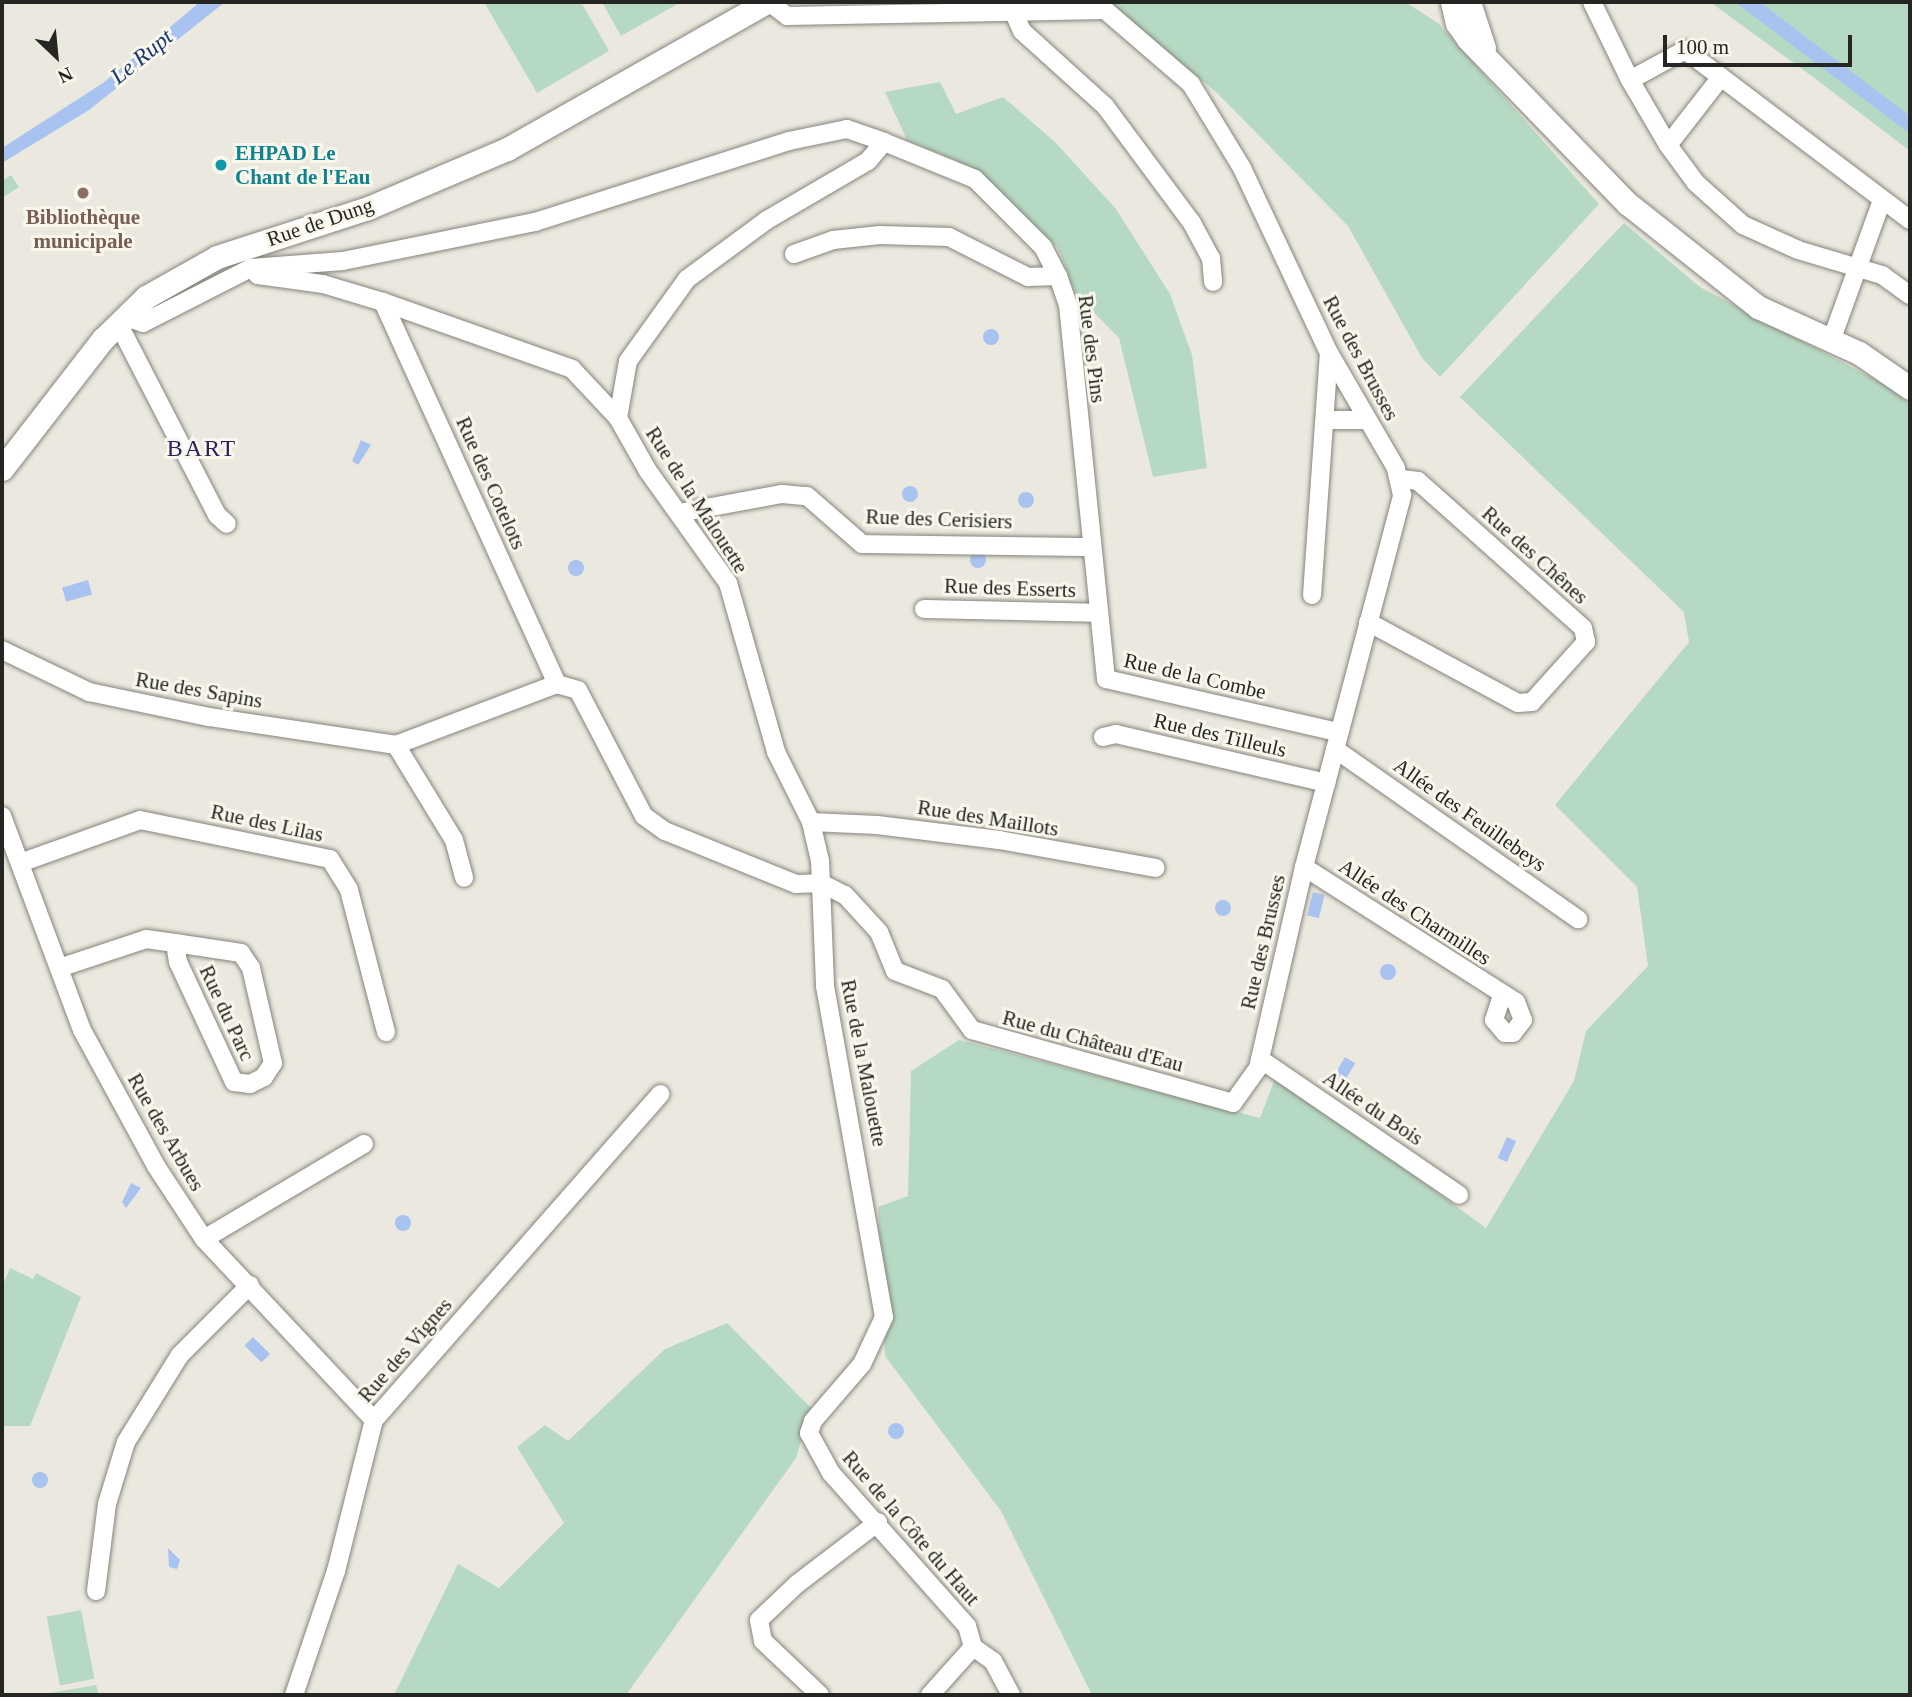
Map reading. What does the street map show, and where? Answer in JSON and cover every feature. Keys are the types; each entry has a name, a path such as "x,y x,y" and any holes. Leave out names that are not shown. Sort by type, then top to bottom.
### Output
{"main road":[{"name":"Rue de Dung","path":"2,469 53,400 146,297 217,257 368,208 507,149 768,2"},
{"path":"1452,2 1457,23 1628,204 1758,307 1859,353 1910,388"},
{"path":"1469,2 1478,36 1492,59"}],"street":[{"name":"Rue des Brusses","path":"768,2 787,16 1105,10 1191,83 1242,168 1329,353 1401,480 1402,495 1304,867 1261,1059 1233,1103"},
{"path":"1592,2 1630,80 1668,145 1696,183 1744,225 1798,250 1882,275 1910,295"},
{"path":"1014,13 1022,31 1105,106 1192,223 1211,258 1213,282"},
{"path":"1630,80 1685,50 1910,220"},
{"path":"1668,145 1721,77"},
{"path":"227,524 217,515 123,322 143,323 251,268 343,261 535,222 789,141 836,131 847,129 884,142"},
{"name":"Rue des Pins","path":"884,142 975,179 1043,247 1058,275 1068,305 1096,613"},
{"name":"Rue de la Malouette","path":"813,1421 862,1364 884,1317 825,986 821,883 811,822 776,752 728,583 618,418 628,360 687,279 768,220 868,161 884,142"},
{"path":"1831,341 1882,200"},
{"path":"794,254 857,237 949,237 1028,277 1058,275"},
{"path":"251,268 258,275 323,284 383,302 572,369 618,418"},
{"name":"Rue des Cotelots","path":"383,302 557,684"},
{"path":"1312,595 1329,353"},
{"path":"1325,420 1367,421"},
{"name":"Rue des Chênes","path":"1368,622 1518,703 1532,702 1586,642 1583,628 1418,481 1401,480"},
{"name":"Rue des Cerisiers","path":"679,513 782,494 807,496 862,544 1090,547"},
{"name":"Rue des Esserts","path":"924,609 1096,613"},
{"name":"Rue de la Combe","path":"1096,613 1106,679 1337,740"},
{"name":"Rue des Sapins","path":"2,650 89,692 209,717 396,745 557,684"},
{"name":"Rue du Château d'Eau","path":"557,684 578,690 644,816 665,831 796,884 821,883 845,895 879,932 895,971 942,989 972,1030 1233,1103"},
{"name":"Rue des Tilleuls","path":"1103,737 1116,734 1326,783"},
{"name":"Allée des Feuillebeys","path":"1337,740 1578,919"},
{"path":"396,745 454,840 464,878"},
{"name":"Rue des Arbues","path":"2,816 82,1030 156,1166 204,1239 250,1284 374,1420"},
{"name":"Rue des Lilas","path":"20,863 141,820 330,859 349,890 386,1032"},
{"name":"Rue des Maillots","path":"811,822 877,825 999,840 1127,866 1156,868"},
{"name":"Allée des Charmilles","path":"1304,867 1502,995"},
{"name":"Rue du Parc","path":"59,968 146,939 174,943 241,953 251,968 272,1063 264,1077 250,1084 234,1082 178,962 174,943"},
{"name":"Allée du Bois","path":"1261,1059 1459,1195"},
{"name":"Rue des Vignes","path":"293,1695 336,1571 374,1420 660,1094"},
{"path":"204,1239 364,1144"},
{"path":"96,1591 107,1504 126,1442 180,1355 250,1284"},
{"name":"Rue de la Côte du Haut","path":"813,1421 810,1433 815,1451 967,1626 973,1647 993,1661 1011,1695"},
{"path":"821,1695 763,1641 759,1620 797,1584 878,1522"},
{"path":"930,1695 973,1647"}],"green space":[{"path":"484,2 581,2 609,51 537,93"},
{"path":"602,2 681,2 621,36"},
{"path":"1025,2 1405,2 1438,23 1599,204 1440,377 1422,358 1348,226 1217,93 1112,6"},
{"path":"1710,2 1910,2 1910,151 1813,77"},
{"path":"940,82 956,114 1003,97 1055,142 1116,209 1170,294 1192,355 1207,468 1153,477 1119,338 1075,293 1058,248 1001,192 955,160 907,140 885,92"},
{"path":"11,175 19,187 2,198 2,181"},
{"path":"1624,223 1700,287 1887,386 1910,405 1910,1695 1092,1695 1001,1511 885,1356 878,1207 908,1196 911,1071 959,1040 1260,1118 1276,1076 1486,1228 1574,1081 1586,1031 1648,966 1637,887 1555,805 1689,642 1684,612 1460,397"},
{"path":"10,1268 33,1279 36,1273 81,1297 30,1426 2,1426 2,1287"},
{"path":"727,1323 811,1408 796,1458 626,1695 394,1695 458,1564 499,1588 564,1523 517,1447 545,1425 568,1441 665,1349"},
{"path":"81,1610 94,1679 60,1685 47,1617"},
{"path":"96,1685 99,1695 38,1695"}],"water":[{"name":"Le Rupt","path":"200,2 225,2 89,110 2,163 2,148 103,83"},
{"path":"1735,2 1760,2 1910,116 1910,134"},
{"path":"988,329 994,329 999,337 997,343 988,345 983,340 983,334"},
{"path":"361,440 371,445 358,465 352,461"},
{"path":"910,486 918,494 910,502 902,494"},
{"path":"1026,492 1034,500 1026,508 1018,500"},
{"path":"978,552 984,554 984,566 978,568 972,566 970,560 972,554"},
{"path":"573,560 579,560 584,568 582,574 573,576 568,571 568,565"},
{"path":"88,580 92,594 66,602 62,587"},
{"path":"1313,892 1325,895 1319,918 1307,915"},
{"path":"1220,900 1226,900 1231,908 1229,914 1220,916 1215,911 1215,905"},
{"path":"1388,964 1396,972 1388,980 1380,972"},
{"path":"1345,1057 1355,1063 1343,1083 1333,1077"},
{"path":"1507,1137 1516,1141 1507,1162 1498,1158"},
{"path":"131,1183 141,1188 126,1208 122,1202"},
{"path":"400,1215 406,1215 411,1223 409,1229 400,1231 395,1226 395,1220"},
{"path":"253,1337 270,1354 261,1362 245,1345"},
{"path":"896,1423 902,1425 902,1437 896,1439 890,1437 888,1431 890,1425"},
{"path":"37,1472 43,1472 48,1480 46,1486 37,1488 32,1483 32,1477"},
{"path":"168,1548 180,1560 177,1569 169,1567"}],"place":[{"name":"EHPAD Le Chant de l'Eau","path":"221,165"},
{"name":"Bibliothèque municipale","path":"83,193"}],"district":[{"name":"BART","path":"202,449"}]}
